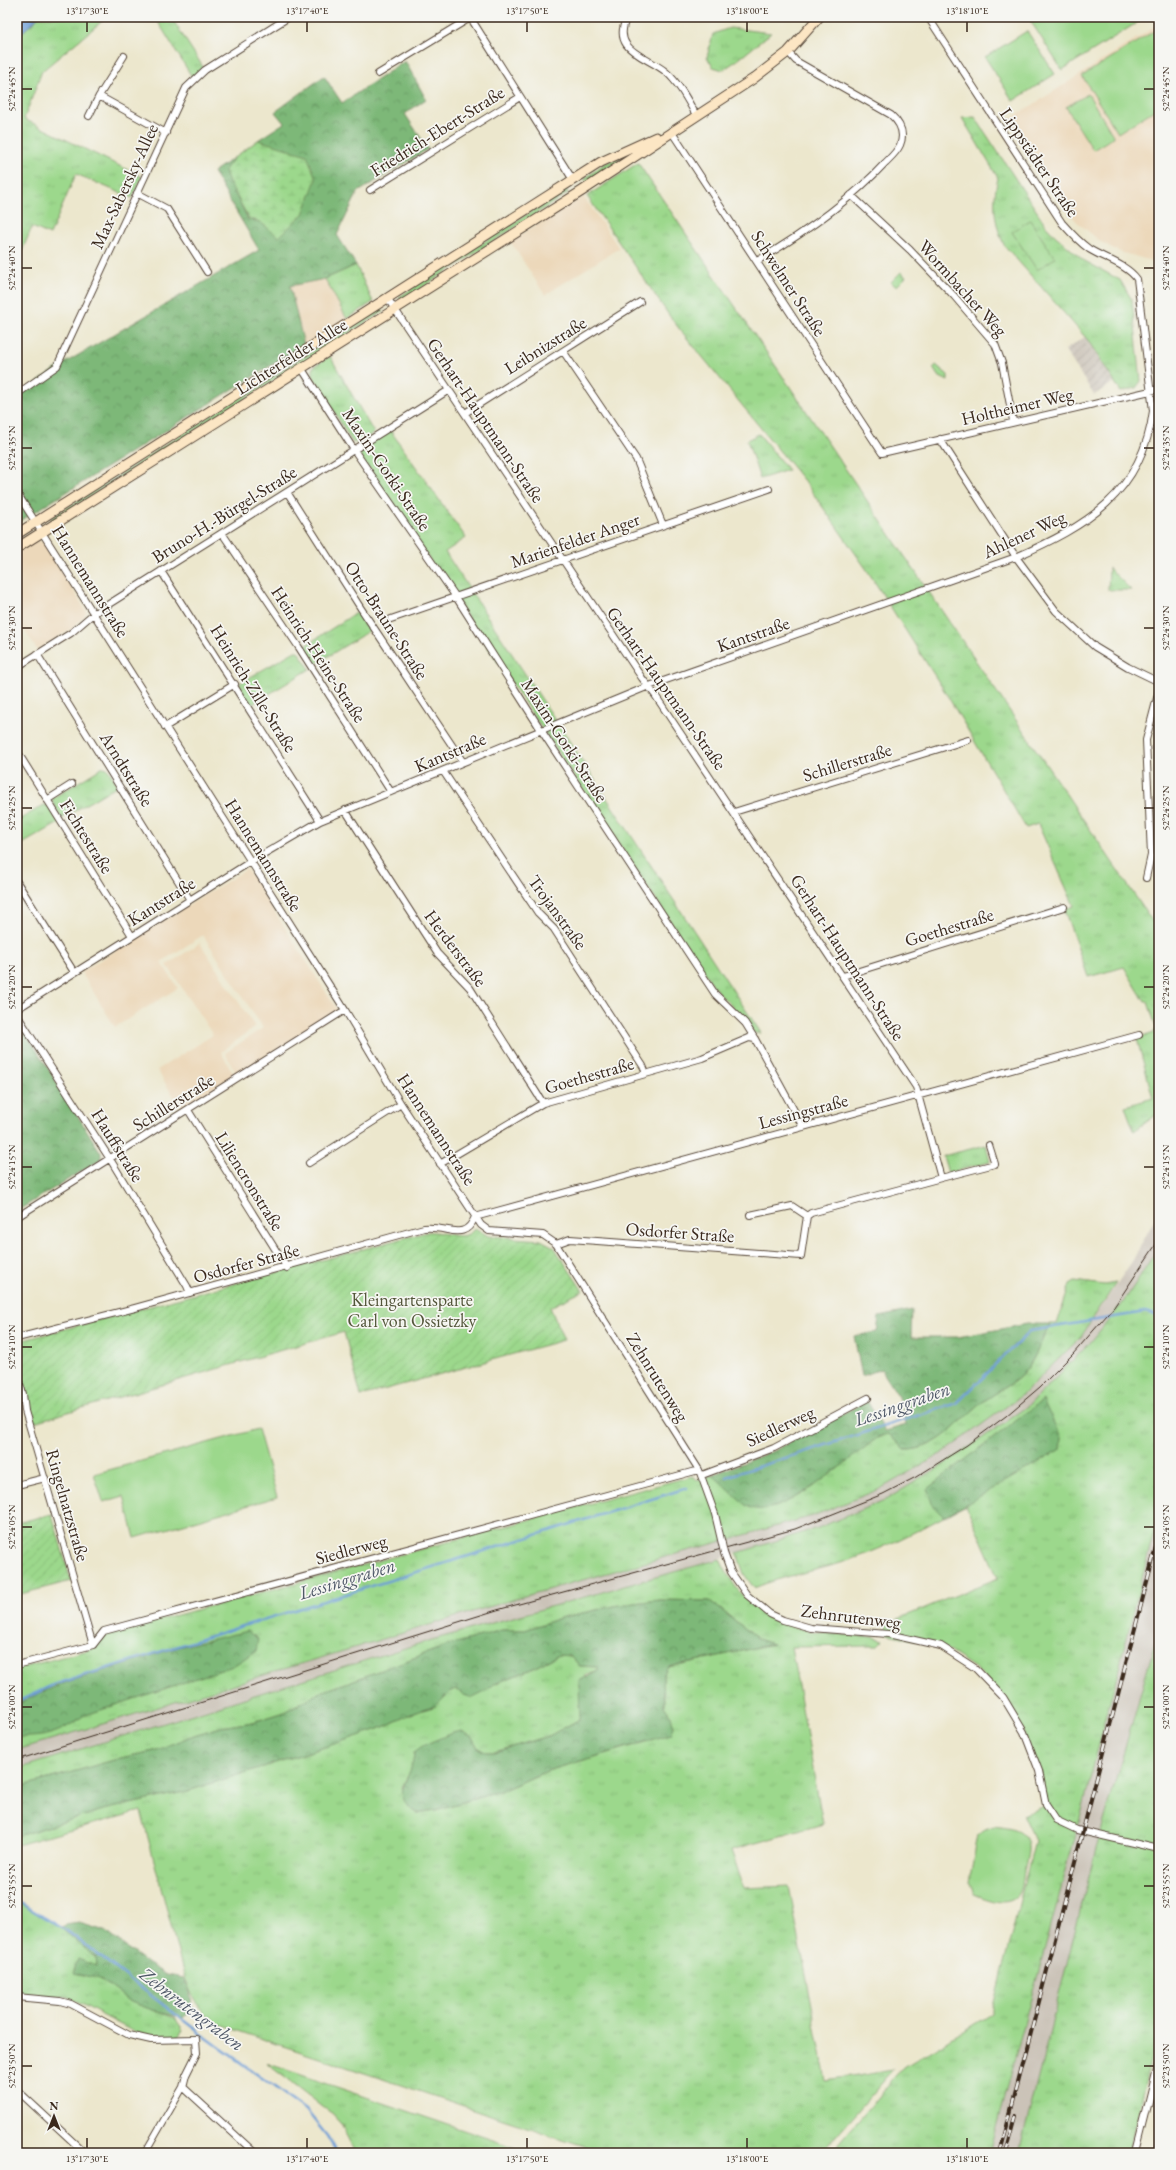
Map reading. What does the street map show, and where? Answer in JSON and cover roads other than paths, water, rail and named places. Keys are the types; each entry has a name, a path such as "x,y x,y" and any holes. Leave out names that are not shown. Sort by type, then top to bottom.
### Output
{"main road":[{"path":"671,131 753,79 788,52 819,17"},
{"name":"Lichterfelder Allee","path":"17,534 601,162 671,131"},
{"name":"Lichterfelder Allee","path":"17,548 582,191 671,131"},
{"path":"572,180 582,191"}],"street":[{"name":"Max-Sabersky-Allee","path":"17,394 57,366 166,134 186,88 206,70 289,17"},
{"path":"378,74 470,17 572,180"},
{"path":"627,17 624,34 628,47 666,72 674,80 696,115"},
{"name":"Lippstädter Straße","path":"928,17 1054,213 1074,237 1089,249 1133,274 1137,280 1141,304"},
{"path":"757,261 816,223 851,196 875,174 900,146 902,130 896,120 796,61 788,52"},
{"path":"89,116 99,96 124,56"},
{"path":"99,96 166,134"},
{"name":"Friedrich-Ebert-Straße","path":"370,190 520,97"},
{"name":"Schwelmer Straße","path":"671,131 882,452"},
{"path":"137,193 167,209 207,272"},
{"name":"Wormbacher Weg","path":"851,196 910,250 954,296 995,344 1002,363 1013,422"},
{"name":"Gerhart-Hauptmann-Straße","path":"388,299 562,560 734,812 916,1087 942,1178"},
{"name":"Leibnizstraße","path":"465,413 640,302"},
{"name":"Ahlener Weg","path":"927,590 1016,557 1052,541 1086,521 1109,502 1128,481 1140,461 1150,432 1153,411 1152,390 1141,304"},
{"path":"563,351 636,459 663,525"},
{"name":"Maxim-Gorki-Straße","path":"302,369 354,450 456,597 541,730 715,994 745,1023 802,1127"},
{"name":"Holtheimer Weg","path":"882,452 1159,389"},
{"name":"Bruno-H.-Bürgel-Straße","path":"17,667 71,633 93,614 449,390"},
{"path":"940,439 1016,557 1042,594 1082,636 1113,658 1159,682"},
{"name":"Marienfelder Anger","path":"391,619 769,489"},
{"name":"Otto-Braune-Straße","path":"287,492 360,607 463,762"},
{"name":"Hannemannstraße","path":"17,493 37,522 93,614 345,1010 401,1104 481,1225 489,1231"},
{"name":"Heinrich-Heine-Straße","path":"222,533 298,646 391,792"},
{"name":"Heinrich-Zille-Straße","path":"161,571 320,821"},
{"name":"Kantstraße","path":"17,1009 250,862 320,821 649,686 927,590"},
{"name":"Arndtstraße","path":"37,654 190,900"},
{"path":"164,726 234,684"},
{"path":"1146,878 1151,855 1146,740 1159,690"},
{"name":"Schillerstraße","path":"734,812 968,740"},
{"name":"Fichtestraße","path":"17,751 132,936"},
{"name":"Trojanstraße","path":"443,771 538,913 554,929 643,1066 646,1073"},
{"path":"47,800 72,784"},
{"name":"Herderstraße","path":"345,810 437,953 470,988 543,1103"},
{"path":"17,882 74,972"},
{"name":"Goethestraße","path":"843,976 1064,907"},
{"name":"Schillerstraße","path":"17,1217 345,1010"},
{"name":"Hauffstraße","path":"17,1015 110,1159 188,1286 190,1293"},
{"name":"Lessingstraße","path":"475,1216 1139,1035"},
{"name":"Goethestraße","path":"440,1164 543,1103 702,1058 749,1038 755,1039"},
{"path":"309,1163 401,1104"},
{"name":"Liliencronstraße","path":"188,1110 287,1268"},
{"path":"750,1215 792,1206 807,1216 833,1206 995,1164 989,1145"},
{"name":"Osdorfer Straße","path":"17,1338 287,1268 424,1228 435,1227 461,1232 471,1227 475,1216"},
{"name":"Osdorfer Straße","path":"556,1244 570,1239 801,1256 807,1216"},
{"name":"Zehnrutenweg","path":"489,1231 542,1235 556,1244 700,1473 715,1514 724,1553 731,1572 747,1595 770,1614 783,1620 811,1628 888,1634 941,1646 975,1668 1003,1697 1024,1732 1039,1771 1046,1805 1056,1820 1077,1830 1159,1849"},
{"name":"Ringelnatzstraße","path":"17,1374 23,1394 25,1411 93,1645"},
{"name":"Siedlerweg","path":"93,1645 104,1631 700,1473 774,1448 868,1398"},
{"path":"17,1413 25,1411"},
{"path":"17,1485 45,1478"},
{"path":"17,1665 93,1645"},
{"path":"17,1997 60,2001 71,2004 129,2035 151,2040 196,2039 197,2053 186,2075 183,2087 145,2153"},
{"path":"1136,2153 1159,2061"},
{"path":"183,2087 255,2153"},
{"path":"17,2090 85,2153"}],"water":[{"path":"17,17 39,17 17,37"}],"waterway":[{"name":"Lessinggraben","path":"726,1477 957,1403 1030,1331 1145,1312 1159,1316"},
{"name":"Lessinggraben","path":"17,1702 53,1685 687,1488"},
{"name":"Zehnrutengraben","path":"17,1901 67,1931 200,2033 306,2110 327,2136 337,2153"}],"tram line":[{"path":"17,1760 497,1610 795,1529 883,1494 916,1477 967,1445 1006,1416 1040,1387 1073,1354 1114,1307 1159,1240"}],"railway":[{"path":"1000,2153 1159,1535"},
{"path":"1006,2153 1016,2116"}],"park label":[{"name":"Kleingartensparte Carl von Ossietzky","path":"412,1309"}]}
